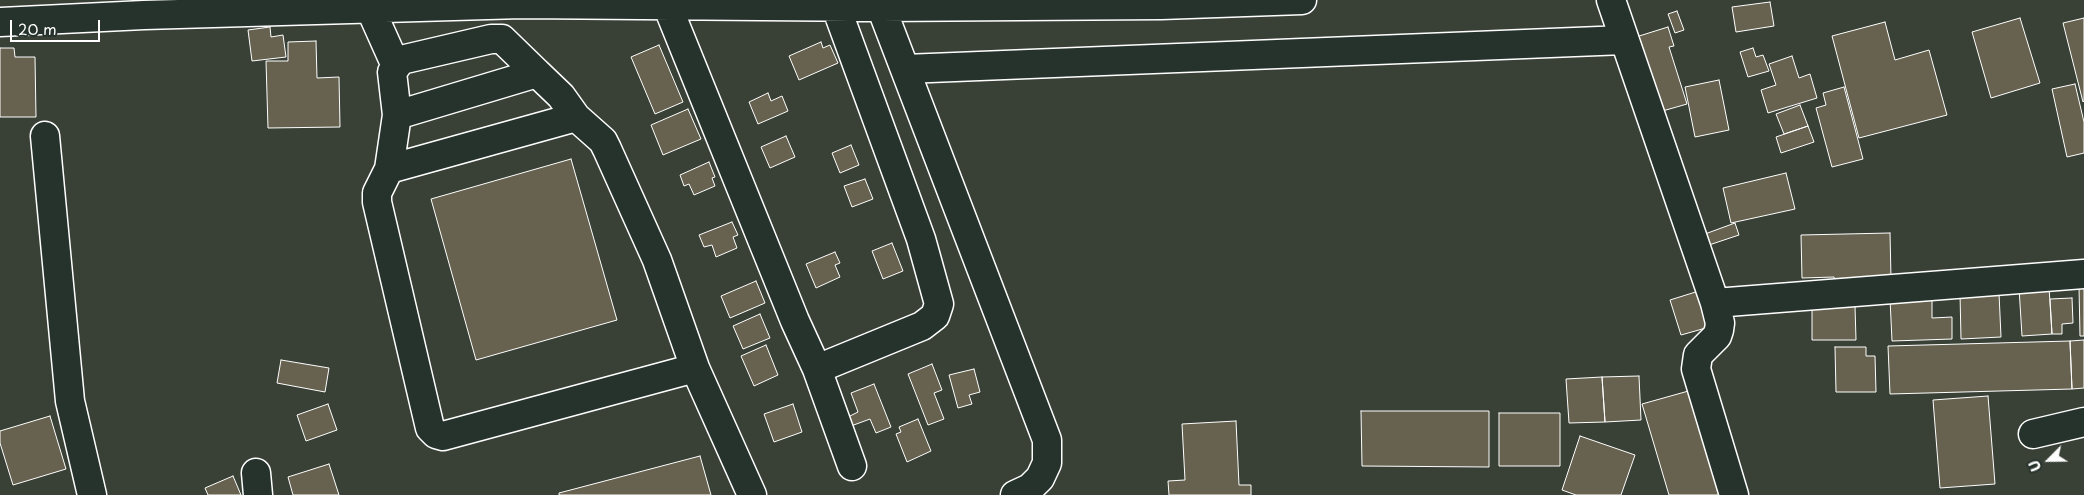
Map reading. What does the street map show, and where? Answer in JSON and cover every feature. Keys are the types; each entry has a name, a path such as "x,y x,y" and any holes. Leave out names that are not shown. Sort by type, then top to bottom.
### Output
{"street":[{"path":"0,22 357,6 522,4 882,7 1161,5 1302,0"},
{"path":"1611,0 1715,303 1719,330 1698,356 1696,369 1734,495"},
{"path":"667,5 795,321 817,369 852,466"},
{"path":"357,6 396,66"},
{"path":"817,369 922,326 935,316 939,304 921,239 836,7"},
{"path":"882,7 1047,440 1047,463 1040,478 1030,488 1015,495"},
{"path":"695,368 443,436 436,434 430,428 377,202 377,193 389,169 397,115 392,72 401,60 491,39 502,39 561,96 576,116 603,142 657,260 695,368 752,495"},
{"path":"905,69 1624,40"},
{"path":"397,115 537,73"},
{"path":"389,169 576,116"},
{"path":"45,136 70,401 92,495"},
{"path":"1715,303 2084,274"},
{"path":"2033,434 2084,422"}],"building":[{"path":"1770,2 1774,26 1736,32 1732,7"},
{"path":"1677,11 1684,30 1675,33 1668,14"},
{"path":"2020,18 2040,83 1991,98 1972,32"},
{"path":"2084,18 2084,101 2083,102 2063,23"},
{"path":"1885,22 1895,60 1929,50 1947,115 1859,138 1832,36"},
{"path":"270,27 271,37 283,35 286,57 252,61 248,30"},
{"path":"1668,27 1674,46 1669,47 1687,104 1659,112 1636,37"},
{"path":"316,41 317,78 339,77 340,127 268,128 266,61 288,61 288,42"},
{"path":"821,42 823,48 830,45 838,63 799,80 789,56"},
{"path":"659,45 683,102 655,114 631,57"},
{"path":"0,48 14,48 15,57 35,57 36,117 0,117"},
{"path":"1753,48 1756,57 1763,55 1769,71 1748,77 1740,52"},
{"path":"1792,56 1799,78 1810,74 1817,98 1768,113 1761,90 1776,85 1769,64"},
{"path":"1719,80 1729,130 1695,137 1685,87"},
{"path":"2075,84 2084,122 2084,153 2067,157 2052,89"},
{"path":"1844,87 1863,159 1832,167 1816,108 1826,105 1823,93"},
{"path":"768,93 771,101 782,96 788,111 758,124 749,102"},
{"path":"1800,105 1808,126 1784,134 1776,114"},
{"path":"688,109 701,139 663,155 651,125"},
{"path":"1808,126 1814,142 1781,153 1776,137"},
{"path":"786,136 795,157 770,168 761,147"},
{"path":"851,145 859,165 840,173 832,153"},
{"path":"571,159 617,320 476,360 431,199"},
{"path":"709,162 715,177 712,178 715,186 694,195 689,184 684,186 680,175"},
{"path":"1786,173 1795,209 1731,223 1723,188"},
{"path":"865,179 873,199 852,207 844,186"},
{"path":"732,222 738,235 733,237 737,248 716,257 712,245 704,247 699,235"},
{"path":"1735,223 1739,235 1709,245 1705,234"},
{"path":"1890,233 1891,278 1835,280 1834,277 1802,278 1801,235"},
{"path":"892,243 903,271 883,279 872,251"},
{"path":"835,252 840,263 835,265 840,277 816,288 806,264"},
{"path":"756,281 765,303 730,318 721,296"},
{"path":"2049,287 2052,334 2022,336 2019,288"},
{"path":"2079,287 2084,287 2084,336 2080,336"},
{"path":"1702,290 1713,326 1681,335 1670,300"},
{"path":"1999,293 2001,337 1961,339 1960,294"},
{"path":"1932,298 1932,318 1952,317 1952,339 1892,341 1890,299"},
{"path":"2072,298 2073,323 2062,324 2062,334 2052,334 2050,299"},
{"path":"1855,306 1856,340 1812,340 1812,307"},
{"path":"760,314 770,338 743,349 733,326"},
{"path":"2084,340 2084,388 2072,389 2070,341"},
{"path":"2070,341 2072,389 1890,394 1888,346"},
{"path":"766,345 778,375 754,386 741,356"},
{"path":"1835,347 1866,347 1866,356 1875,356 1876,392 1836,392"},
{"path":"281,360 329,368 325,392 277,383"},
{"path":"932,364 942,390 934,393 944,419 928,425 908,374"},
{"path":"974,369 980,392 969,395 972,404 958,408 949,375"},
{"path":"1639,376 1641,420 1605,422 1602,377"},
{"path":"1602,377 1605,422 1569,423 1566,379"},
{"path":"874,384 891,427 876,433 870,419 851,426 848,417 858,412 851,393"},
{"path":"1692,390 1722,495 1669,495 1642,404"},
{"path":"1988,396 1995,484 1940,488 1933,400"},
{"path":"328,404 337,430 306,441 297,415"},
{"path":"793,404 802,432 774,442 764,414"},
{"path":"1361,411 1489,411 1489,467 1362,466"},
{"path":"1499,413 1560,413 1560,466 1499,466"},
{"path":"50,416 66,469 13,485 0,443 0,431"},
{"path":"918,419 931,451 907,462 896,434 901,432 899,427"},
{"path":"1236,421 1239,485 1251,485 1251,495 1169,495 1168,481 1185,480 1182,424"},
{"path":"1580,436 1635,455 1621,495 1576,495 1562,490"},
{"path":"700,456 711,495 559,495 559,493"},
{"path":"329,464 339,495 293,495 288,477"},
{"path":"233,476 241,495 208,495 205,488"}]}
